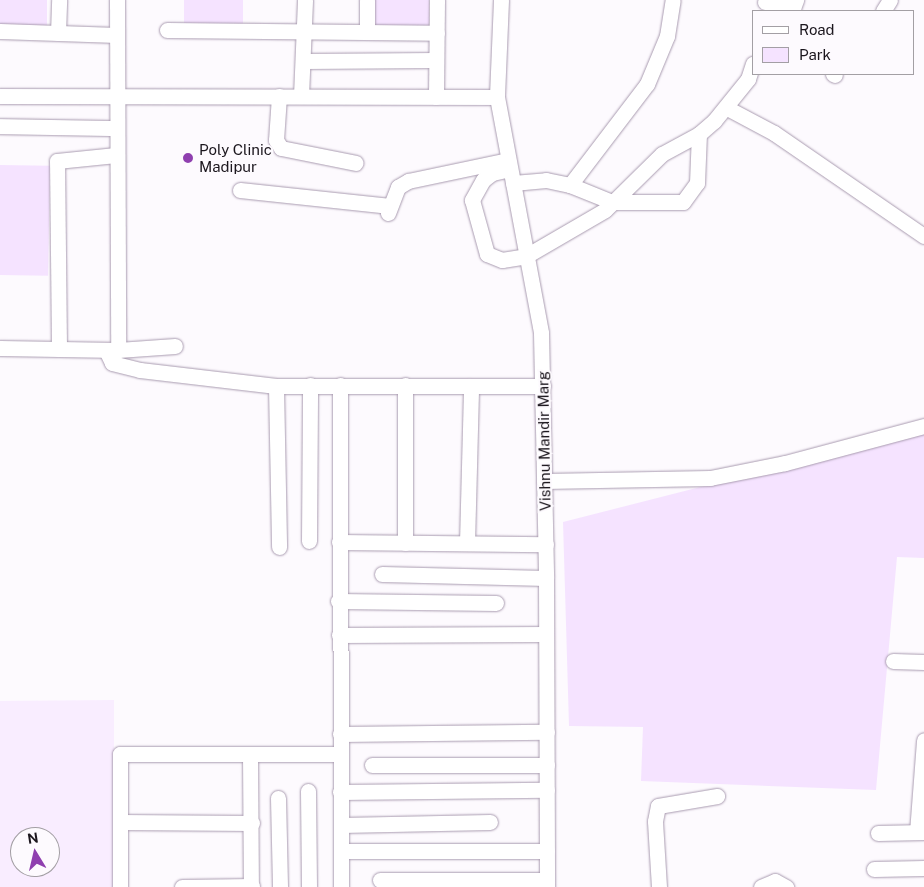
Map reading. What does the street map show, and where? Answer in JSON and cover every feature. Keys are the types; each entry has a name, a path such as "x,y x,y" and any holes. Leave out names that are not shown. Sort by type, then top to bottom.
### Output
{"street":[{"path":"58,33 59,0"},
{"path":"117,0 112,363 140,370 276,386 542,386"},
{"path":"301,96 306,29 306,0"},
{"path":"367,0 367,31"},
{"path":"436,96 437,0"},
{"name":"Vishnu Mandir Marg","path":"501,0 497,96 541,333 546,544 547,883"},
{"path":"570,185 647,84 667,36 673,0"},
{"path":"764,4 797,6"},
{"path":"167,30 306,29 437,33"},
{"path":"0,32 117,35"},
{"path":"304,61 436,60"},
{"path":"510,170 492,173 477,187 472,200 482,244 493,259 526,256 612,202 662,154 698,134 726,108 748,79 752,67"},
{"path":"0,96 497,96"},
{"path":"279,96 276,140 281,148 356,163"},
{"path":"726,108 774,133 924,236"},
{"path":"0,126 116,128"},
{"path":"240,190 388,209 398,188 408,181 436,172 510,170 570,185 612,202 684,202 698,183 698,134"},
{"path":"59,349 57,161 116,155"},
{"path":"0,348 112,350 175,346"},
{"path":"309,541 310,385"},
{"path":"340,385 338,601 341,754 340,887"},
{"path":"276,386 279,547"},
{"path":"405,386 406,543"},
{"path":"467,543 471,386"},
{"path":"544,481 710,478 784,463 924,426"},
{"path":"339,542 546,544"},
{"path":"382,574 546,578"},
{"path":"338,601 496,603"},
{"path":"339,635 546,634"},
{"path":"894,661 924,662"},
{"path":"340,734 546,732"},
{"path":"878,833 921,832 924,740"},
{"path":"120,887 120,754 341,754"},
{"path":"182,887 252,886 250,754"},
{"path":"372,765 546,765"},
{"path":"340,792 546,790"},
{"path":"308,791 309,887"},
{"path":"659,887 655,820 658,806 717,796"},
{"path":"278,798 280,887"},
{"path":"120,822 252,823"},
{"path":"341,825 490,822"},
{"path":"341,851 547,851"},
{"path":"874,869 924,868"},
{"path":"380,880 547,883"},
{"path":"761,887 775,881 786,887"}],"shaded area":[{"path":"114,700 114,887 0,887 0,701"}],"green space":[{"path":"0,0 47,0 47,27 0,27"},
{"path":"184,0 243,0 243,25 184,25"},
{"path":"367,0 429,0 429,26 367,26"},
{"path":"0,165 50,166 48,276 0,275"},
{"path":"924,430 924,558 897,557 876,790 641,781 643,727 569,726 563,522"}],"place":[{"name":"Poly Clinic Madipur","path":"188,158"}]}
